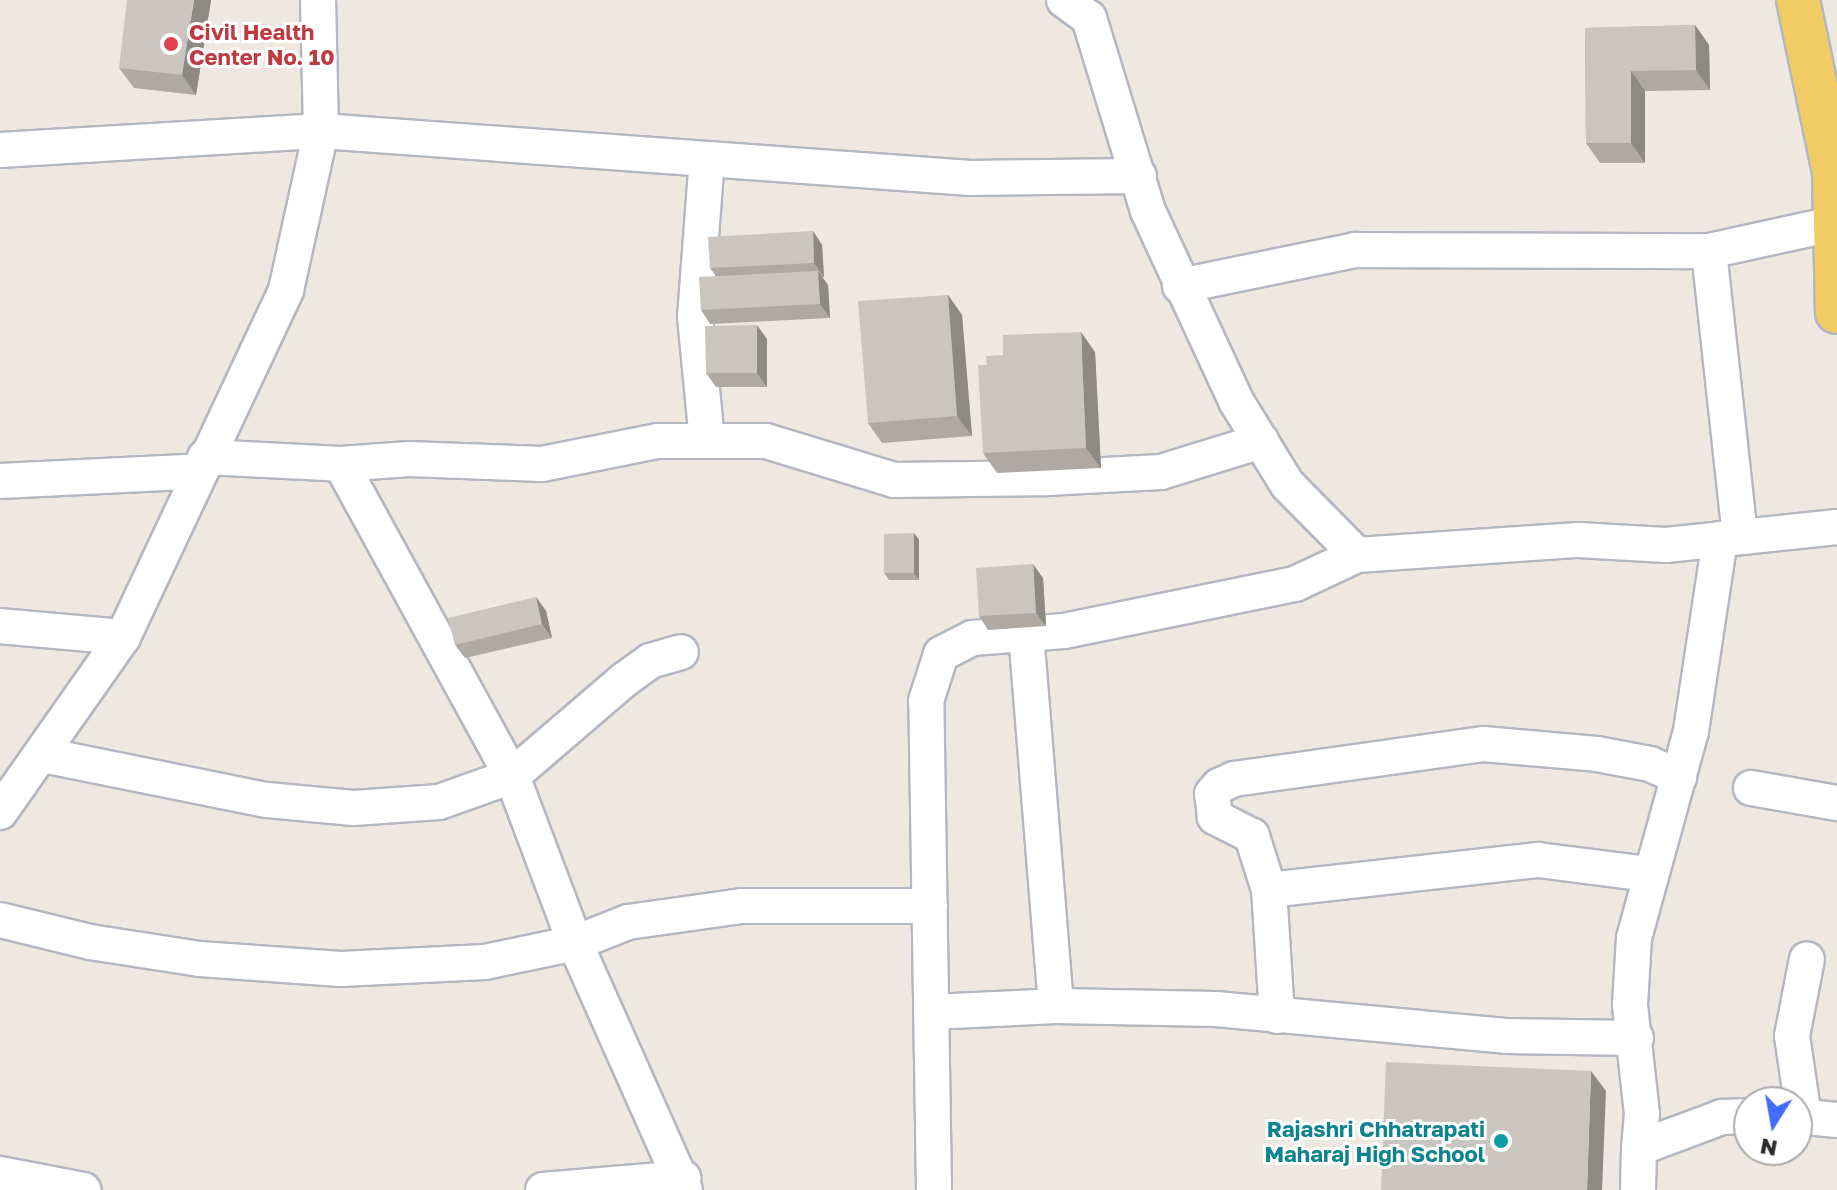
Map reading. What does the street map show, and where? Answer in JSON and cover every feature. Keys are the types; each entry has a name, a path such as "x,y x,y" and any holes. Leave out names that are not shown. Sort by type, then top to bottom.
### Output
{"main road":[{"path":"1798,0 1836,173 1837,312"}],"street":[{"path":"0,812 43,755 123,637 286,290 321,131 318,0"},
{"path":"1064,0 1089,18 1139,176 1180,286 1261,441 1287,484 1357,555"},
{"path":"0,150 321,131 970,178 1139,176"},
{"path":"707,159 695,317 707,441"},
{"path":"1180,286 1355,250 1709,251 1837,223"},
{"path":"1638,1190 1636,1038 1630,1005 1634,938 1649,874 1691,731 1730,537 1709,251"},
{"path":"0,481 203,464 341,464 409,459 542,464 657,441 766,441 894,480 1161,472 1261,441"},
{"path":"341,464 512,776 575,943 684,1184 543,1190"},
{"path":"934,1190 928,681 941,654 952,644 1153,615 1295,584 1357,555 1578,540 1666,545 1837,527"},
{"path":"0,626 123,637"},
{"path":"1026,633 1056,1006"},
{"path":"43,755 267,800 354,808 439,802 512,776 624,680 650,661 681,652"},
{"path":"1277,1016 1269,890 1252,836 1215,817 1212,794 1234,779 1483,744 1597,754 1650,764 1679,777"},
{"path":"1751,788 1837,803"},
{"path":"1269,890 1538,860 1649,874"},
{"path":"0,920 90,942 200,959 341,969 485,962 575,943 628,922 742,906 930,906"},
{"path":"1805,1086 1792,1036 1807,959"},
{"path":"931,1012 1056,1006 1216,1009 1506,1036 1636,1038"},
{"path":"1639,1148 1722,1117 1733,1117"},
{"path":"0,1174 83,1190"}],"building":[{"path":"127,0 194,0 182,75 119,68"},
{"path":"1695,25 1696,70 1631,71 1631,143 1586,143 1585,28"},
{"path":"813,231 814,263 710,268 708,237"},
{"path":"818,271 820,304 701,310 699,277"},
{"path":"948,295 957,416 868,423 858,301"},
{"path":"757,325 757,373 706,373 705,326"},
{"path":"1081,332 1086,448 983,453 978,365 987,365 986,356 1003,355 1003,335"},
{"path":"914,533 914,573 884,573 884,534"},
{"path":"1033,564 1036,613 979,616 976,568"},
{"path":"536,597 542,624 455,645 448,618"},
{"name":"Rajashri Chhatrapati Maharaj High School","path":"1386,1062 1591,1071 1587,1190 1381,1190"}],"place":[{"name":"Civil Health Center No. 10","path":"171,44"},
{"name":"Rajashri Chhatrapati Maharaj High School","path":"1501,1141"}]}
